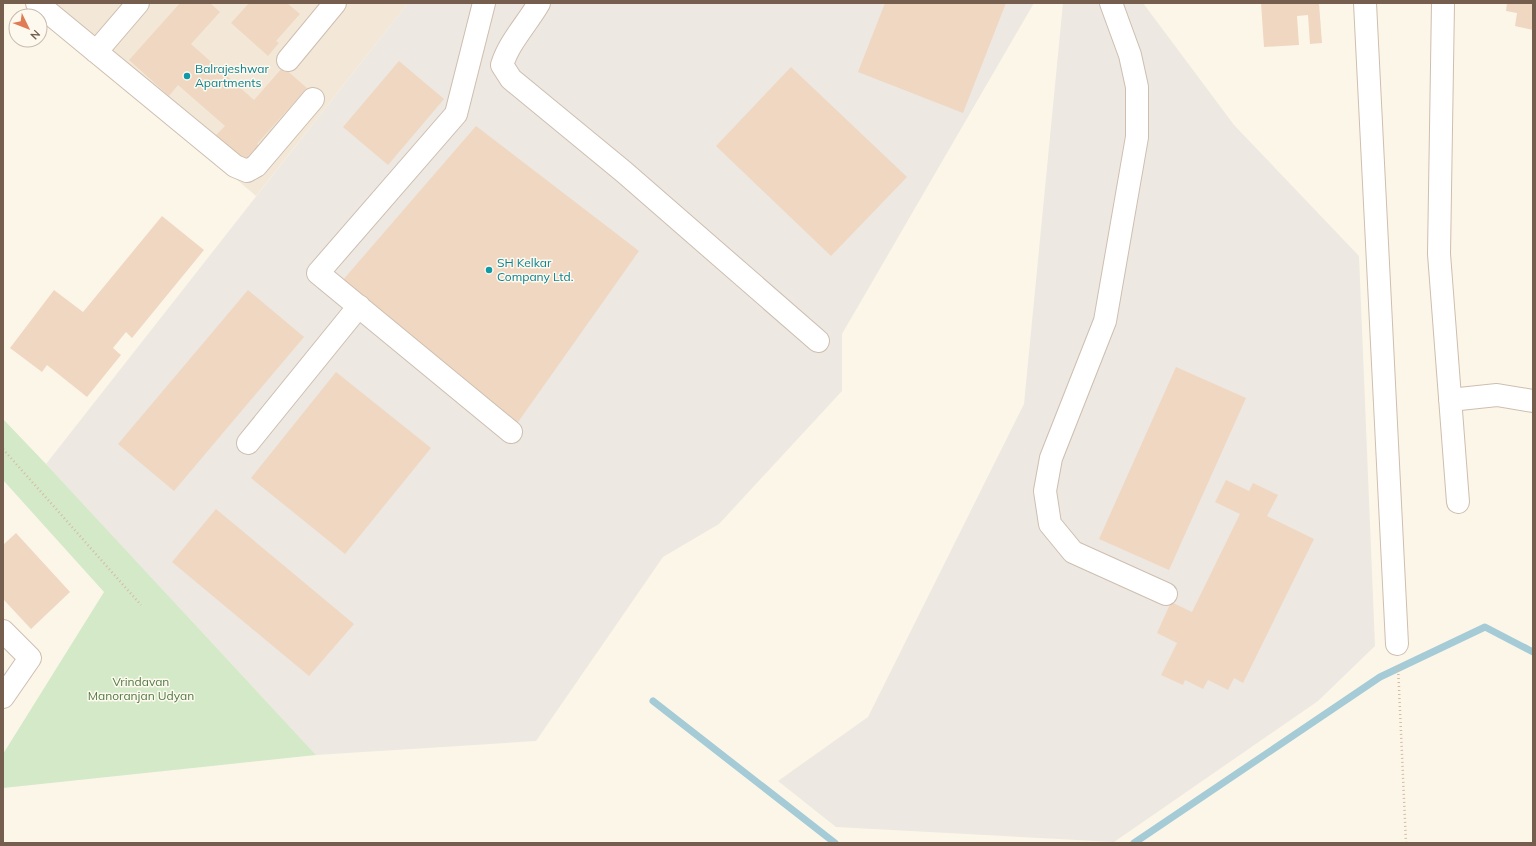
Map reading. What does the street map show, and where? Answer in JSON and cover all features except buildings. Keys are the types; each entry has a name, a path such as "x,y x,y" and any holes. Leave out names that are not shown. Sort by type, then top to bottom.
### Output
{"street":[{"path":"38,3 235,166 247,170 256,166 313,99"},
{"path":"96,52 138,3"},
{"path":"288,60 335,3"},
{"path":"484,3 456,114 318,273 511,432"},
{"path":"538,3 527,23 506,51 502,65 511,79 624,172 818,341"},
{"path":"1111,3 1130,55 1137,87 1137,138 1105,321 1050,458 1044,491 1050,524 1073,552 1166,594"},
{"path":"1365,3 1397,644"},
{"path":"1443,3 1439,254 1458,502"},
{"path":"248,443 359,306"},
{"path":"1450,400 1497,394 1533,401"},
{"path":"3,631 30,658 3,697"}],"path":[{"path":"3,449 141,605"},
{"path":"1397,644 1406,843"}],"shaded area":[{"path":"54,3 408,3 256,196 48,18 48,10"},
{"path":"408,3 1034,3 842,334 842,391 719,524 663,557 536,741 316,755 46,464"},
{"path":"1063,3 1143,3 1234,125 1359,256 1375,646 1318,701 1114,842 836,827 778,781 868,717 1024,404"}],"green space":[{"name":"Vrindavan Manoranjan Udyan","path":"3,419 316,755 3,788 3,754 104,592 3,480"}],"waterway":[{"path":"1134,843 1380,677 1485,627 1533,652"},
{"path":"653,701 835,843"}],"place":[{"name":"Balrajeshwar Apartments","path":"187,76"},
{"name":"SH Kelkar Company Ltd.","path":"489,270"}]}
